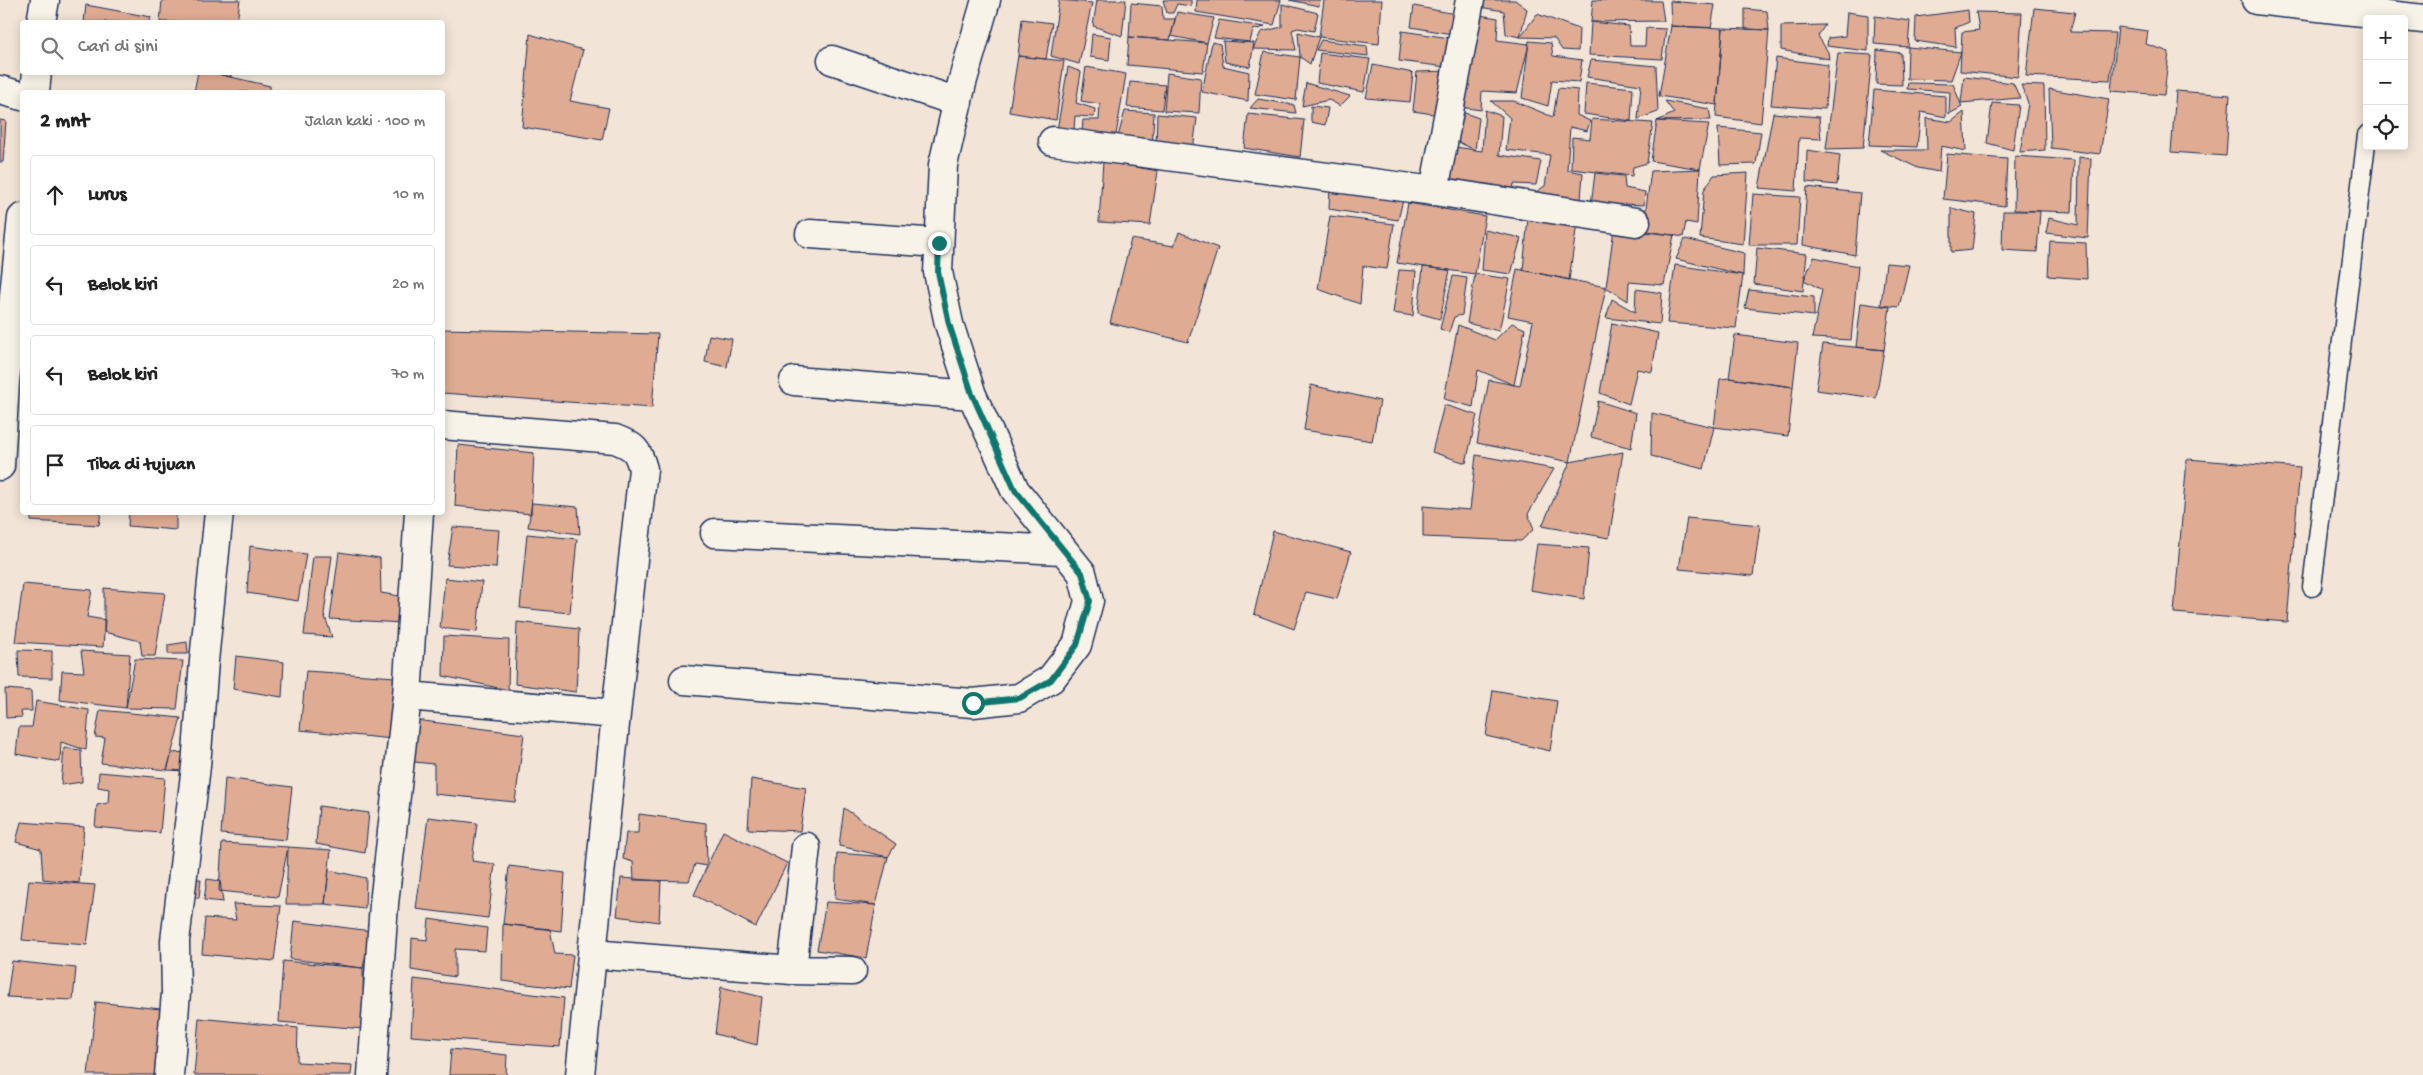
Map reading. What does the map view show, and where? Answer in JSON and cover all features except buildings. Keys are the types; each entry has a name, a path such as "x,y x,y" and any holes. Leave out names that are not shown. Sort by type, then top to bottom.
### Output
{"street":[{"path":"41,20 45,0"},
{"path":"684,680 973,703 1020,698 1051,680 1077,645 1090,601 1082,573 1061,550 1015,490 972,394 949,324 938,272 943,165 986,0"},
{"path":"1434,191 1470,0"},
{"path":"2256,0 2366,15"},
{"path":"2408,18 2423,19"},
{"path":"832,60 958,102"},
{"path":"35,90 37,75"},
{"path":"0,90 20,95"},
{"path":"1053,141 1434,191 1636,222"},
{"path":"810,234 939,243"},
{"path":"0,466 14,383 20,259"},
{"path":"794,381 972,394"},
{"path":"445,425 615,439 631,444 640,456 643,470 616,714 580,1075"},
{"path":"170,1075 176,993 176,941 196,766 219,515"},
{"path":"372,1075 384,904 407,696 419,515"},
{"path":"715,533 1061,550"},
{"path":"407,696 616,714"},
{"path":"792,970 806,846"},
{"path":"592,954 792,970 852,971"}],"lane":[{"path":"2312,587 2365,150"}],"route":[{"path":"939,243 938,272 949,324 972,394 1015,490 1061,550 1082,573 1090,601 1077,645 1051,680 1020,698 973,703"}]}
